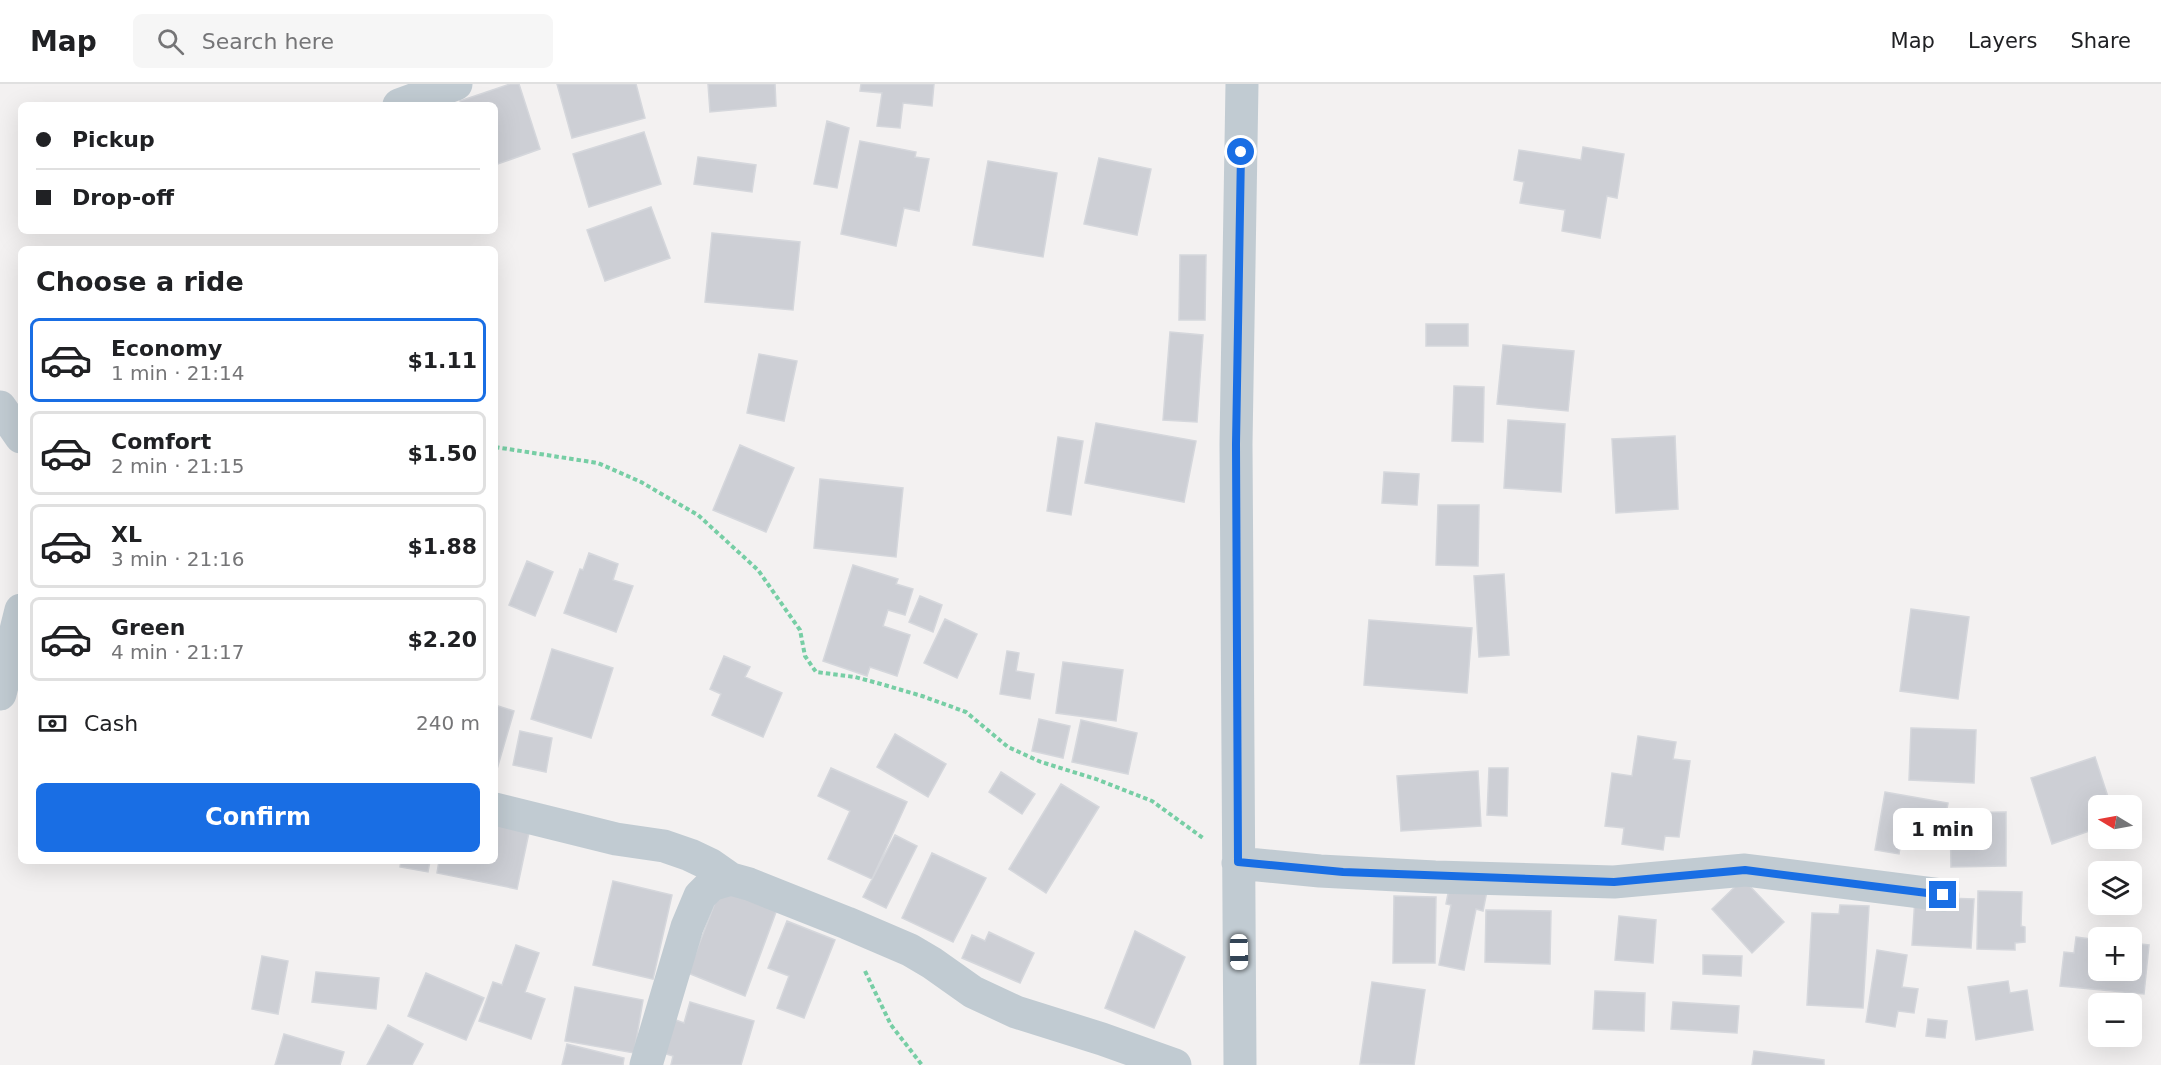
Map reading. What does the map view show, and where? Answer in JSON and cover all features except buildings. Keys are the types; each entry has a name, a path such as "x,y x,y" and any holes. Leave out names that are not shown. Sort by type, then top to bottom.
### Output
{"street":[{"path":"407,102 456,84"},
{"path":"1240,1065 1236,444 1242,84"},
{"path":"0,407 18,433"},
{"path":"0,694 18,622"},
{"path":"498,810 616,839 664,846 701,860 731,879 847,923 910,950 973,992 1016,1012 1175,1065"},
{"path":"1238,862 1355,873 1614,882 1745,870 1943,895"},
{"path":"646,1065 687,927 700,896 711,885 731,879"}],"path":[{"path":"498,447 598,463 641,482 698,515 758,570 800,630 805,656 816,672 855,677 922,696 966,712 1008,747 1041,762 1096,779 1152,801 1238,862"},
{"path":"847,923 852,942 891,1025 922,1065"}],"route":[{"path":"1241,152 1236,444 1238,862 1320,871 1457,878 1614,882 1745,870 1943,895"}]}
